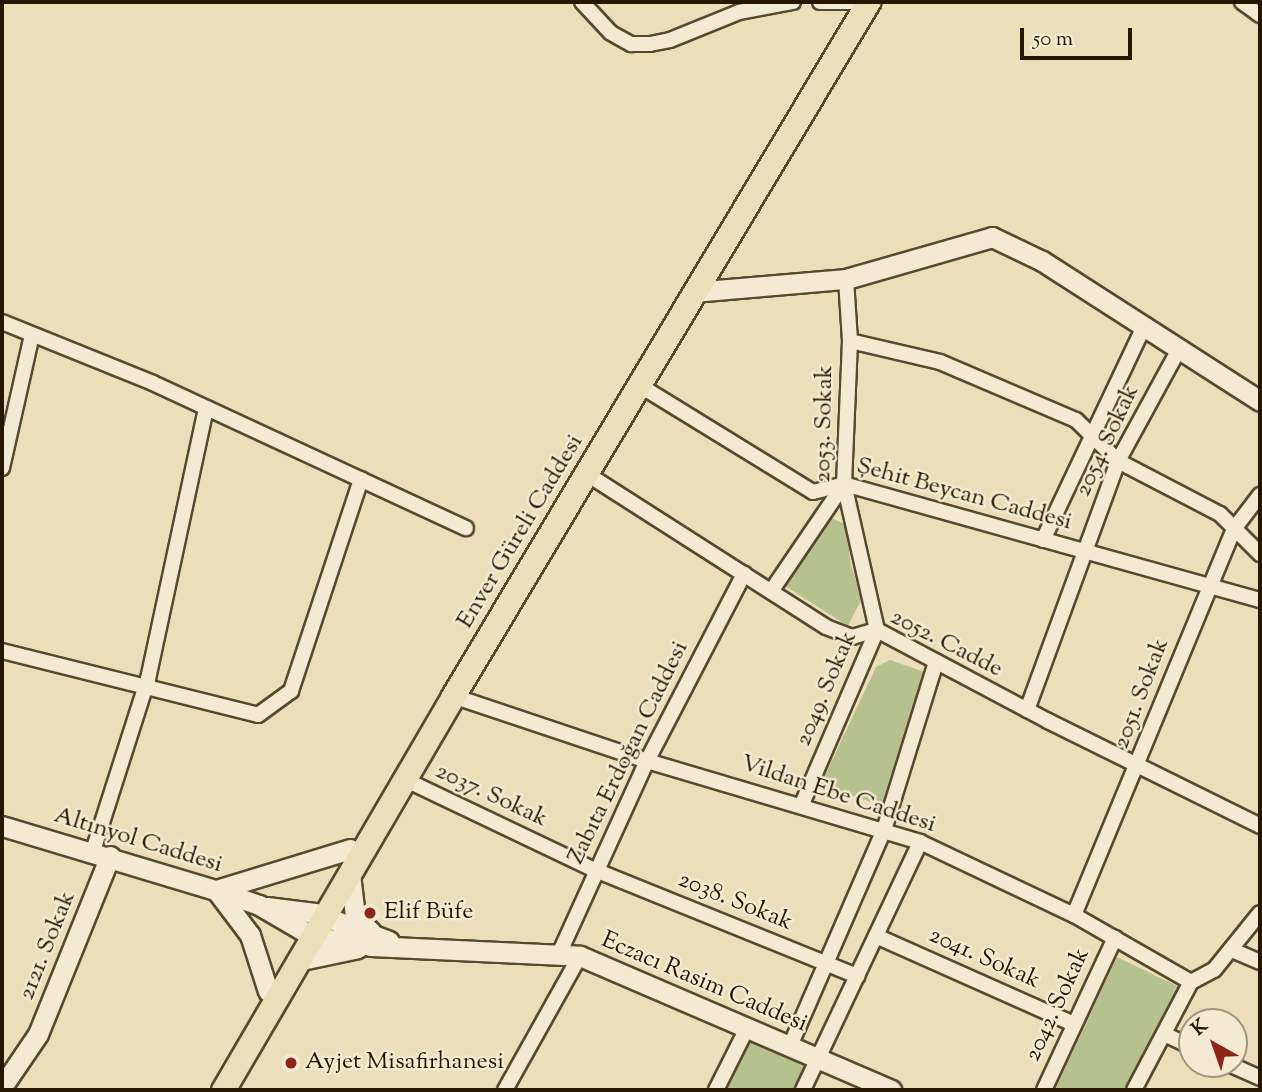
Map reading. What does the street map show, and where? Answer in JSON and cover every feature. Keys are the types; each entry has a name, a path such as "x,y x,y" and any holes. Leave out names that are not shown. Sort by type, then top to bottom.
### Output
{"main road":[{"name":"Enver Güreli Caddesi","path":"208,1090 268,991 350,874 453,696 587,474 861,2"},
{"name":"Enver Güreli Caddesi","path":"223,1090 298,961 351,849 861,2"},
{"path":"693,292 846,279 992,237 1042,261 1178,351 1260,401"},
{"name":"Altınyol Caddesi","path":"2,826 101,853 314,924 374,941"},
{"path":"268,991 250,935 216,890 351,849"},
{"name":"2121. Sokak","path":"4,1087 38,1034 101,853"},
{"path":"298,961 374,941 355,916 350,874"},
{"name":"Eczacı Rasim Caddesi","path":"374,941 407,948 580,956 887,1089"}],"street":[{"path":"582,2 611,33 631,44 670,40 739,12 793,2"},
{"path":"820,2 861,2"},
{"path":"1242,2 1260,15"},
{"name":"2053. Sokak","path":"846,279 850,341 844,484 877,630"},
{"path":"2,322 206,408 466,528"},
{"path":"1043,540 1143,328"},
{"path":"2,468 32,335"},
{"path":"850,341 940,362 1076,420 1118,461 1220,514 1260,554"},
{"name":"2054. Sokak","path":"1027,710 1118,461 1178,351"},
{"name":"Şehit Beycan Caddesi","path":"639,385 813,492 844,484 1260,600"},
{"path":"101,853 145,687 206,408"},
{"name":"2052. Cadde","path":"587,474 826,627 852,638 877,630 1027,710 1260,826"},
{"path":"2,650 258,715 291,691 361,479"},
{"path":"772,590 844,484"},
{"name":"2051. Sokak","path":"1074,915 1234,529 1260,495"},
{"name":"Zabıta Erdoğan Caddesi","path":"559,954 595,870 648,761 744,574"},
{"name":"2049. Sokak","path":"802,804 877,630"},
{"path":"790,1046 884,830 936,662"},
{"name":"Vildan Ebe Caddesi","path":"453,696 648,761 802,804 920,842 1074,915 1191,982"},
{"name":"2037. Sokak","path":"406,780 595,870"},
{"path":"803,1090 920,842"},
{"name":"2038. Sokak","path":"595,870 857,976"},
{"path":"1134,1090 1191,982 1214,970 1260,913"},
{"name":"2041. Sokak","path":"876,936 1074,1024"},
{"name":"2042. Sokak","path":"1044,1090 1115,938"},
{"path":"1232,950 1260,962"},
{"path":"505,1090 580,956"},
{"path":"716,1090 747,1028"},
{"path":"1164,1034 1178,1040"}],"green space":[{"path":"827,516 853,528 849,550 851,566 862,598 848,626 782,584"},
{"path":"890,660 925,672 927,678 887,808 821,784 876,667"},
{"path":"1117,957 1179,987 1124,1090 1055,1090"},
{"path":"747,1028 818,1058 803,1090 716,1090"}],"place":[{"name":"Elif Büfe","path":"370,913"},
{"name":"Ayjet Misafirhanesi","path":"291,1063"}]}
